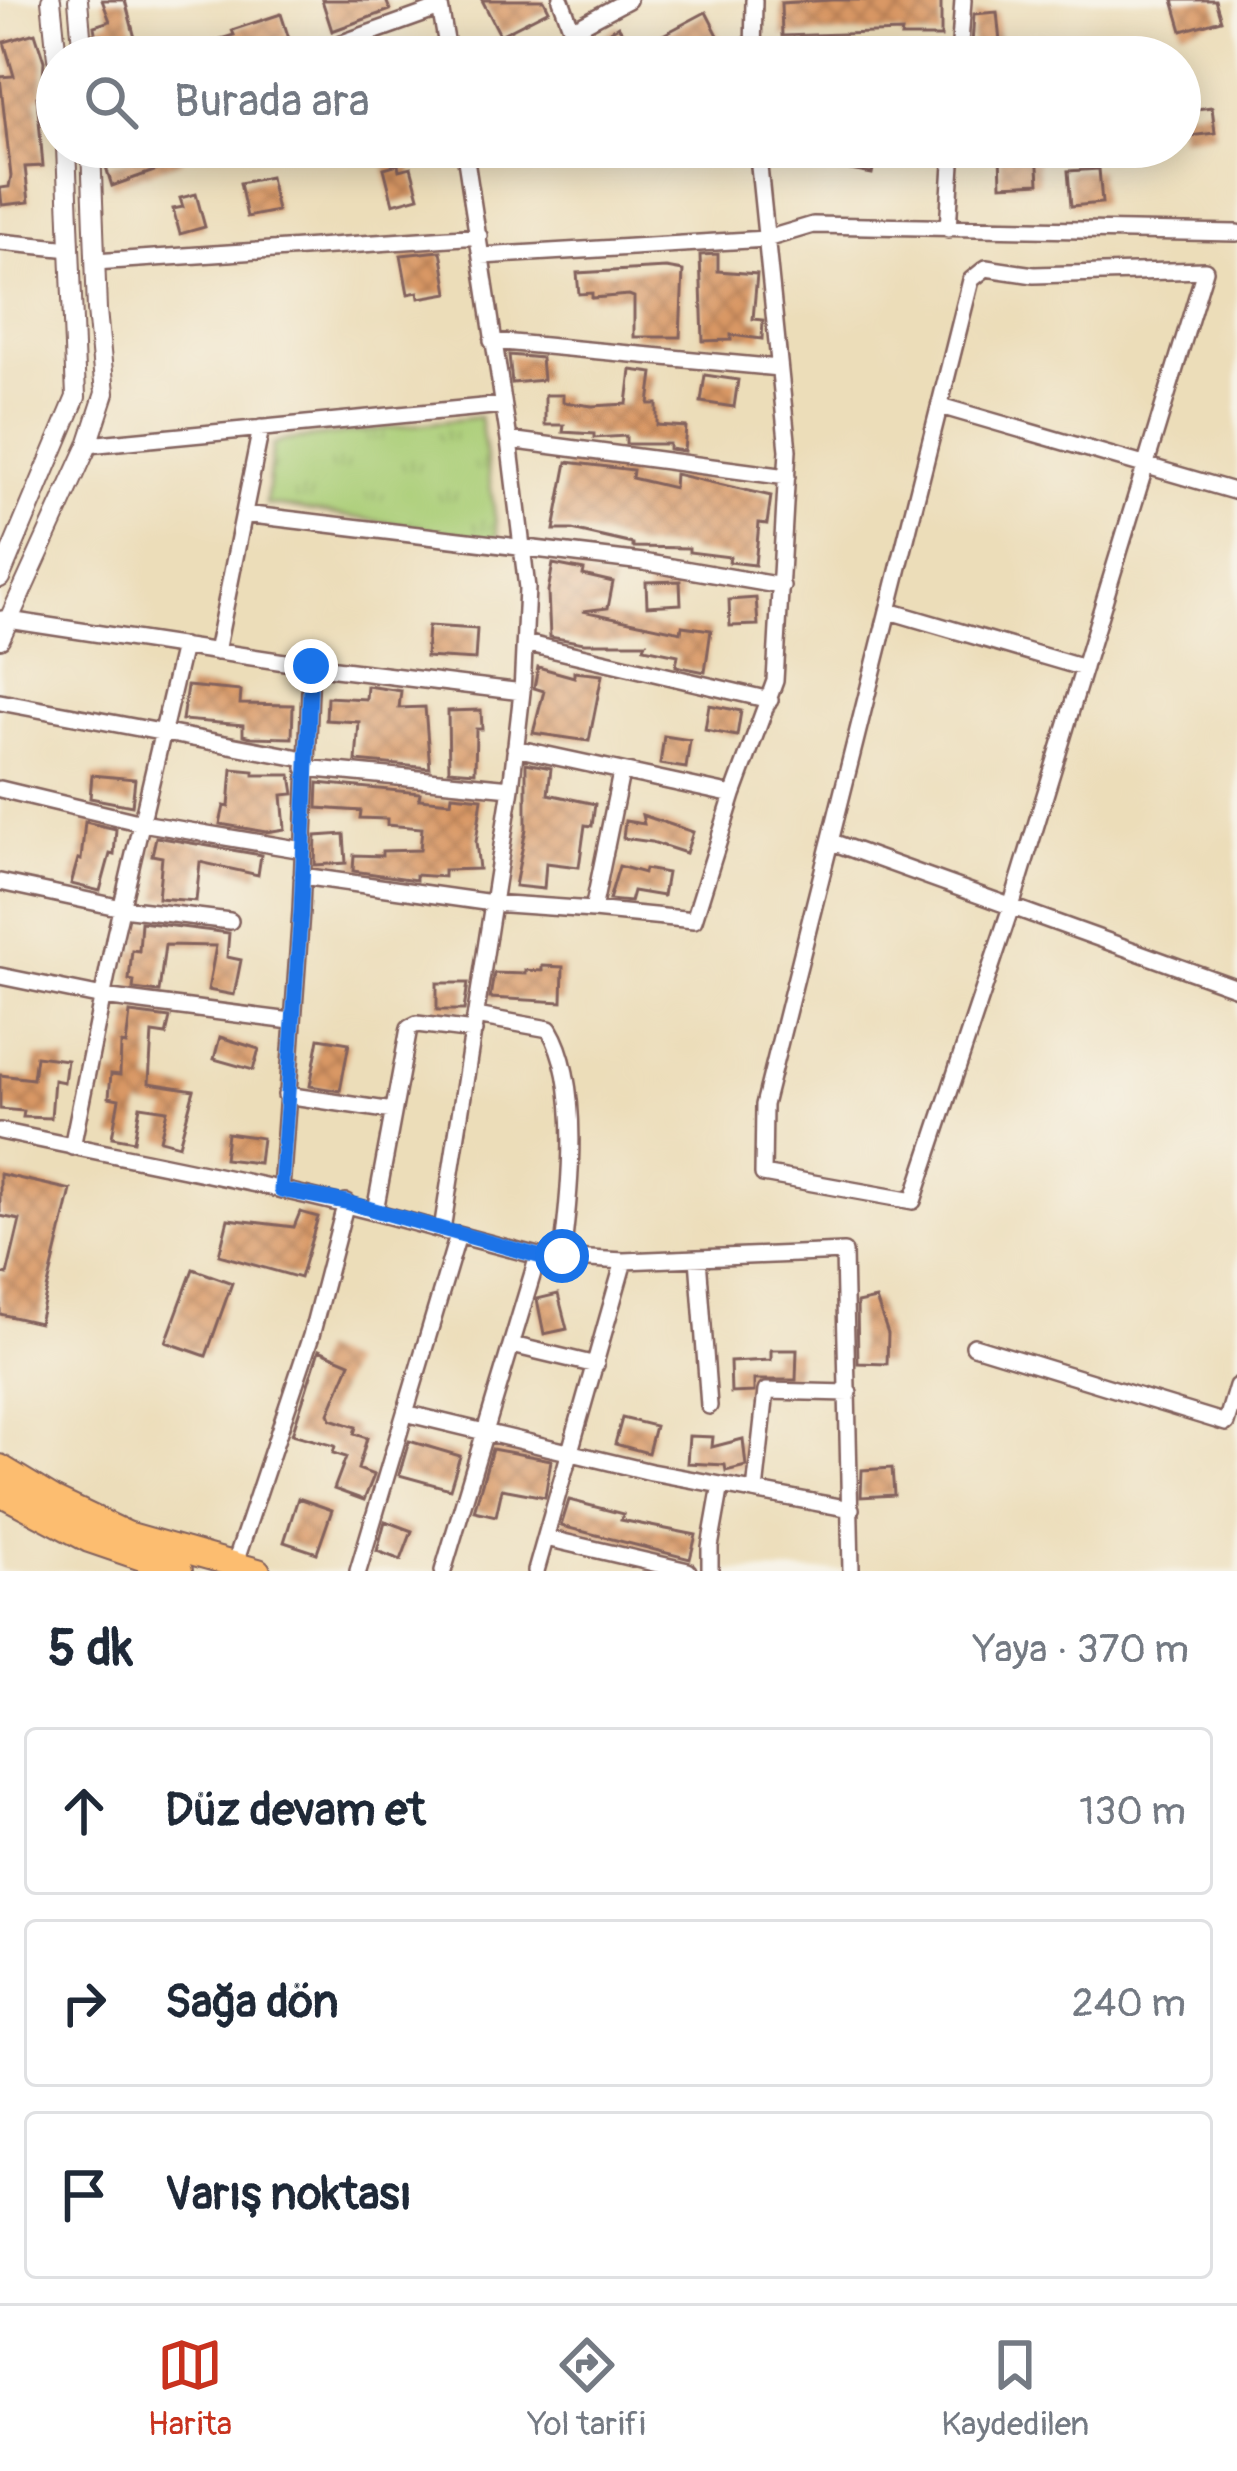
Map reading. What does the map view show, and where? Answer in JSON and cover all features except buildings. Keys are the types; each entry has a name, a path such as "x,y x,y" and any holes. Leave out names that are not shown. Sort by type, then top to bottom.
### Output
{"main road":[{"path":"0,1467 128,1534 247,1567"},
{"path":"0,1493 88,1540 180,1571"}],"street":[{"path":"51,0 55,36"},
{"path":"78,0 81,36"},
{"path":"568,2 572,30 628,0"},
{"path":"753,36 754,0"},
{"path":"960,36 963,0"},
{"path":"357,36 440,4 445,36"},
{"path":"0,578 76,397 67,168"},
{"path":"92,168 104,393 88,445 3,626 521,692"},
{"path":"358,1571 405,1413 450,1233 475,1023 511,788 525,643 522,549 467,168"},
{"path":"302,876 492,903 694,920 776,681 788,450 759,168"},
{"path":"948,229 952,168"},
{"path":"482,256 766,239 813,225 1237,233"},
{"path":"95,262 478,236"},
{"path":"0,242 71,249"},
{"path":"986,268 1034,274 1205,271 1145,468 1011,907 913,1201 763,1174 764,1105 971,280 986,268"},
{"path":"492,341 779,368"},
{"path":"88,445 503,405"},
{"path":"940,406 1237,492"},
{"path":"217,652 261,428"},
{"path":"508,440 787,477"},
{"path":"244,514 644,562 782,586"},
{"path":"889,611 1084,668"},
{"path":"525,643 770,700"},
{"path":"72,1147 183,646"},
{"path":"281,1190 311,666"},
{"path":"0,702 164,731 305,763 511,788"},
{"path":"515,748 734,795"},
{"path":"592,910 621,773"},
{"path":"0,789 142,823 303,850"},
{"path":"832,842 1237,988"},
{"path":"0,881 122,908 230,921"},
{"path":"0,976 103,997 291,1021"},
{"path":"375,1211 410,1028 417,1024 530,1022 549,1029 569,1078 569,1196 562,1256"},
{"path":"286,1095 393,1111"},
{"path":"0,1131 346,1202 538,1256 624,1261 844,1252 851,1571"},
{"path":"247,1567 346,1202"},
{"path":"442,1571 538,1256"},
{"path":"698,1258 709,1406"},
{"path":"536,1571 624,1261"},
{"path":"512,1345 596,1365"},
{"path":"974,1346 1232,1425 1237,1386"},
{"path":"755,1491 766,1391 849,1393"},
{"path":"405,1413 572,1453 851,1509"},
{"path":"710,1571 721,1485"},
{"path":"546,1538 688,1571"}],"green space":[{"path":"480,417 498,536 492,539 266,504 273,445 280,441"}],"route":[{"path":"311,666 301,910 281,1190 346,1202 538,1256 562,1256"}]}
